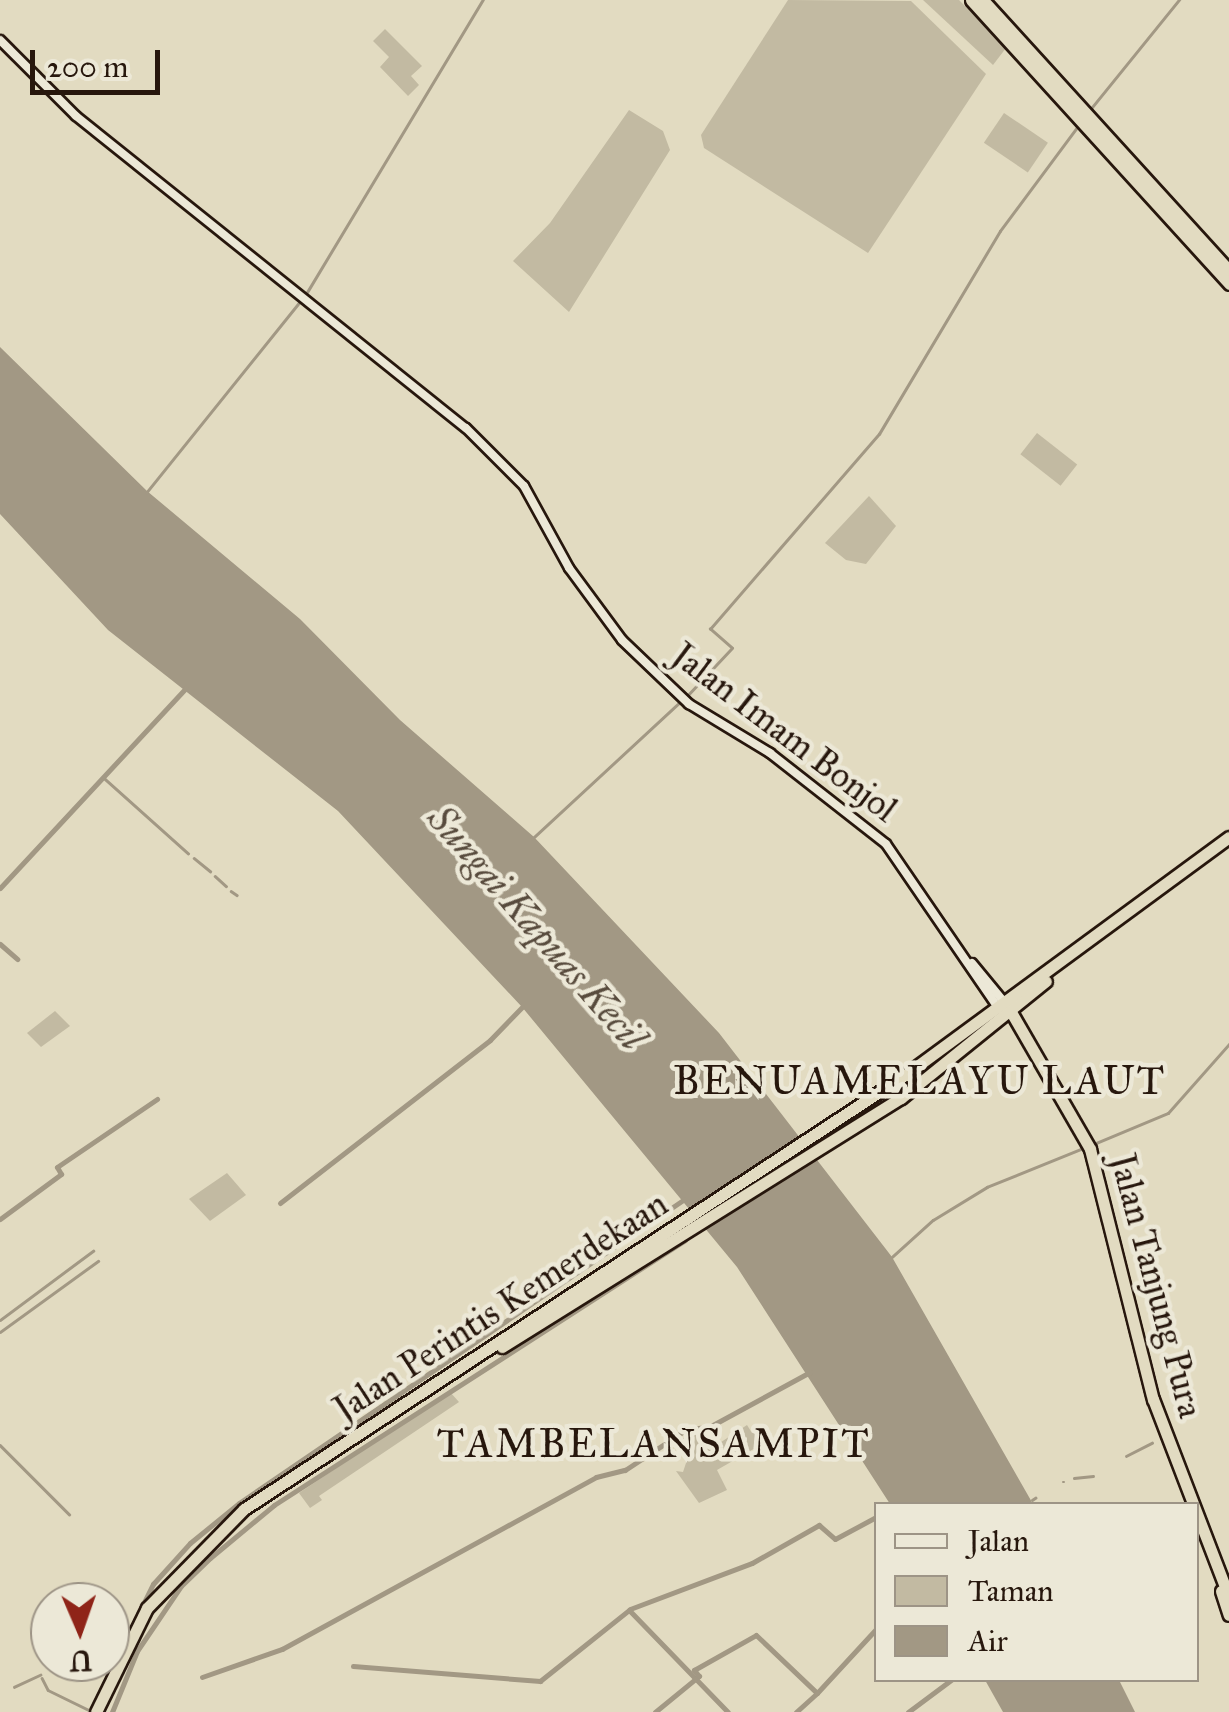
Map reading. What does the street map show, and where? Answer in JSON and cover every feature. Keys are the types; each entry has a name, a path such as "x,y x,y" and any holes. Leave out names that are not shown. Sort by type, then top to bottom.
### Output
{"highway":[{"path":"971,0 1229,270"},
{"path":"983,0 1229,284"},
{"path":"1003,1008 1229,840"},
{"name":"Jalan Perintis Kemerdekaan","path":"571,1302 1003,1008"},
{"name":"Jalan Perintis Kemerdekaan","path":"99,1712 162,1594 246,1512 571,1302 901,1098 1003,1008"},
{"name":"Jalan Tanjung Pura","path":"1003,1008 1073,1120 1090,1157 1153,1399 1193,1502"},
{"name":"Jalan Tanjung Pura","path":"1183,1477 1191,1502"},
{"name":"Jalan Tanjung Pura","path":"1199,1519 1229,1597"},
{"path":"1199,1523 1229,1615"}],"main road":[{"name":"Jalan Imam Bonjol","path":"0,40 49,93 466,428 524,486 602,616 678,696 770,753 886,844 1003,1008"}],"green space":[{"path":"788,0 911,1 986,74 868,253 704,148 701,135"},
{"path":"923,0 959,0 1006,48 993,65"},
{"path":"385,29 422,66 411,76 419,85 408,96 380,67 389,57 373,41"},
{"path":"629,110 663,131 670,150 569,312 513,261 550,223"},
{"path":"1004,113 1048,143 1028,172 984,143"},
{"path":"1037,433 1077,464 1061,486 1020,454"},
{"path":"869,496 896,526 866,564 846,560 825,543"},
{"path":"55,1011 70,1026 41,1047 27,1033"},
{"path":"227,1173 246,1195 210,1221 189,1199"},
{"path":"450,1392 459,1402 319,1496 322,1500 310,1508 299,1493"},
{"path":"747,1425 752,1433 764,1430 769,1440 717,1470 727,1490 699,1503 676,1471 683,1472 688,1457 682,1439 699,1431 709,1450"}],"water":[{"name":"Sungai Kapuas Kecil","path":"0,347 147,491 300,619 400,720 534,837 719,1033 892,1257 1032,1502 889,1502 737,1267 522,1007 338,811 108,630 0,514"},
{"path":"986,1682 1120,1682 1135,1712 1003,1712"}],"waterway":[{"path":"306,294 483,0"},
{"path":"1089,111 1179,0"},
{"path":"686,697 732,648 710,629 879,434 1000,231 1078,126"},
{"path":"146,493 301,300"},
{"path":"0,888 186,688"},
{"path":"532,839 680,702"},
{"path":"104,778 188,853"},
{"path":"194,858 210,871"},
{"path":"215,876 226,886"},
{"path":"231,891 237,895"},
{"path":"0,944 17,959"},
{"path":"280,1203 490,1040 522,1007"},
{"path":"1094,1144 1168,1113 1229,1044"},
{"path":"0,1219 61,1174 57,1167 157,1099"},
{"path":"892,1257 933,1220 987,1187 1086,1147"},
{"path":"90,1712 153,1584 190,1543 239,1503 683,1200"},
{"path":"112,1712 137,1651 181,1586 274,1505 685,1240"},
{"path":"0,1320 93,1251"},
{"path":"0,1332 98,1261"},
{"path":"202,1677 282,1649 596,1477 625,1470 687,1429 709,1427 810,1372"},
{"path":"1126,1456 1152,1443"},
{"path":"0,1445 69,1514"},
{"path":"1074,1478 1093,1476"},
{"path":"630,1609 752,1563 819,1525 835,1539 874,1518"},
{"path":"353,1666 540,1681 629,1610 728,1712"},
{"path":"655,1712 699,1676 694,1670 756,1635 817,1693 874,1631"},
{"path":"14,1687 30,1680"},
{"path":"44,1682 48,1690 91,1711"},
{"path":"908,1712 948,1682"},
{"path":"796,1712 817,1693"}],"district":[{"name":"BENUAMELAYU LAUT","path":"920,1081"},
{"name":"TAMBELANSAMPIT","path":"654,1444"}]}
